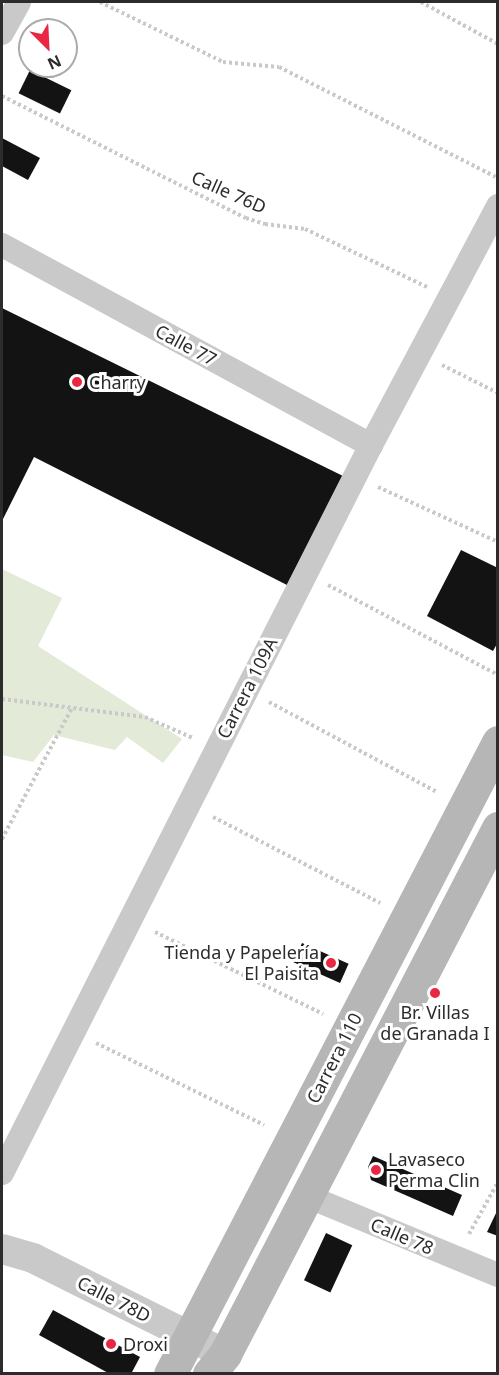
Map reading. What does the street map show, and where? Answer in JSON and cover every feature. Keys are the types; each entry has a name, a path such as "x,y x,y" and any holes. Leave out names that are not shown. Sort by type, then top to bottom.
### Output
{"main road":[{"name":"Carrera 110","path":"170,1374 498,742"},
{"path":"216,1367 498,828"}],"street":[{"path":"2,33 19,2"},
{"name":"Carrera 109A","path":"2,1173 355,476 498,206"},
{"name":"Calle 77","path":"2,245 371,446"},
{"name":"Calle 78","path":"307,1196 498,1275"},
{"name":"Calle 78D","path":"2,1249 33,1258 189,1336 216,1367"}],"path":[{"path":"100,2 223,62 279,67 498,178"},
{"path":"421,2 498,44"},
{"name":"Calle 76D","path":"2,96 246,218 305,229 449,297"},
{"path":"420,354 498,393"},
{"path":"355,476 498,542"},
{"path":"306,573 498,675"},
{"path":"246,690 445,797"},
{"path":"2,699 145,717 217,748"},
{"path":"2,839 72,708"},
{"path":"189,804 390,909"},
{"path":"130,920 325,1015"},
{"path":"73,1032 275,1130"},
{"path":"456,1258 498,1182"}],"green space":[{"path":"2,569 62,598 38,646 182,739 163,763 127,737 115,750 54,735 33,762 2,755"}],"building":[{"path":"26,78 46,78 71,90 60,114 19,93"},
{"path":"2,138 40,158 28,180 2,166"},
{"name":"Charry","path":"2,308 343,476 287,585 34,457 2,521"},
{"path":"461,550 498,568 498,642 493,651 427,616"},
{"path":"302,943 349,964 340,983 293,962"},
{"path":"373,1156 462,1195 453,1216 371,1180 368,1167"},
{"path":"498,1209 498,1236 487,1232"},
{"path":"326,1233 352,1245 330,1292 304,1280"},
{"path":"53,1310 140,1357 131,1374 110,1374 39,1335"}],"place":[{"name":"Charry","path":"77,382"},
{"name":"Tienda y Papelería El Paisita","path":"331,963"},
{"name":"Br. Villas de Granada I","path":"435,993"},
{"name":"Lavaseco Perma Clin","path":"376,1170"},
{"name":"Droxi","path":"111,1344"}]}
